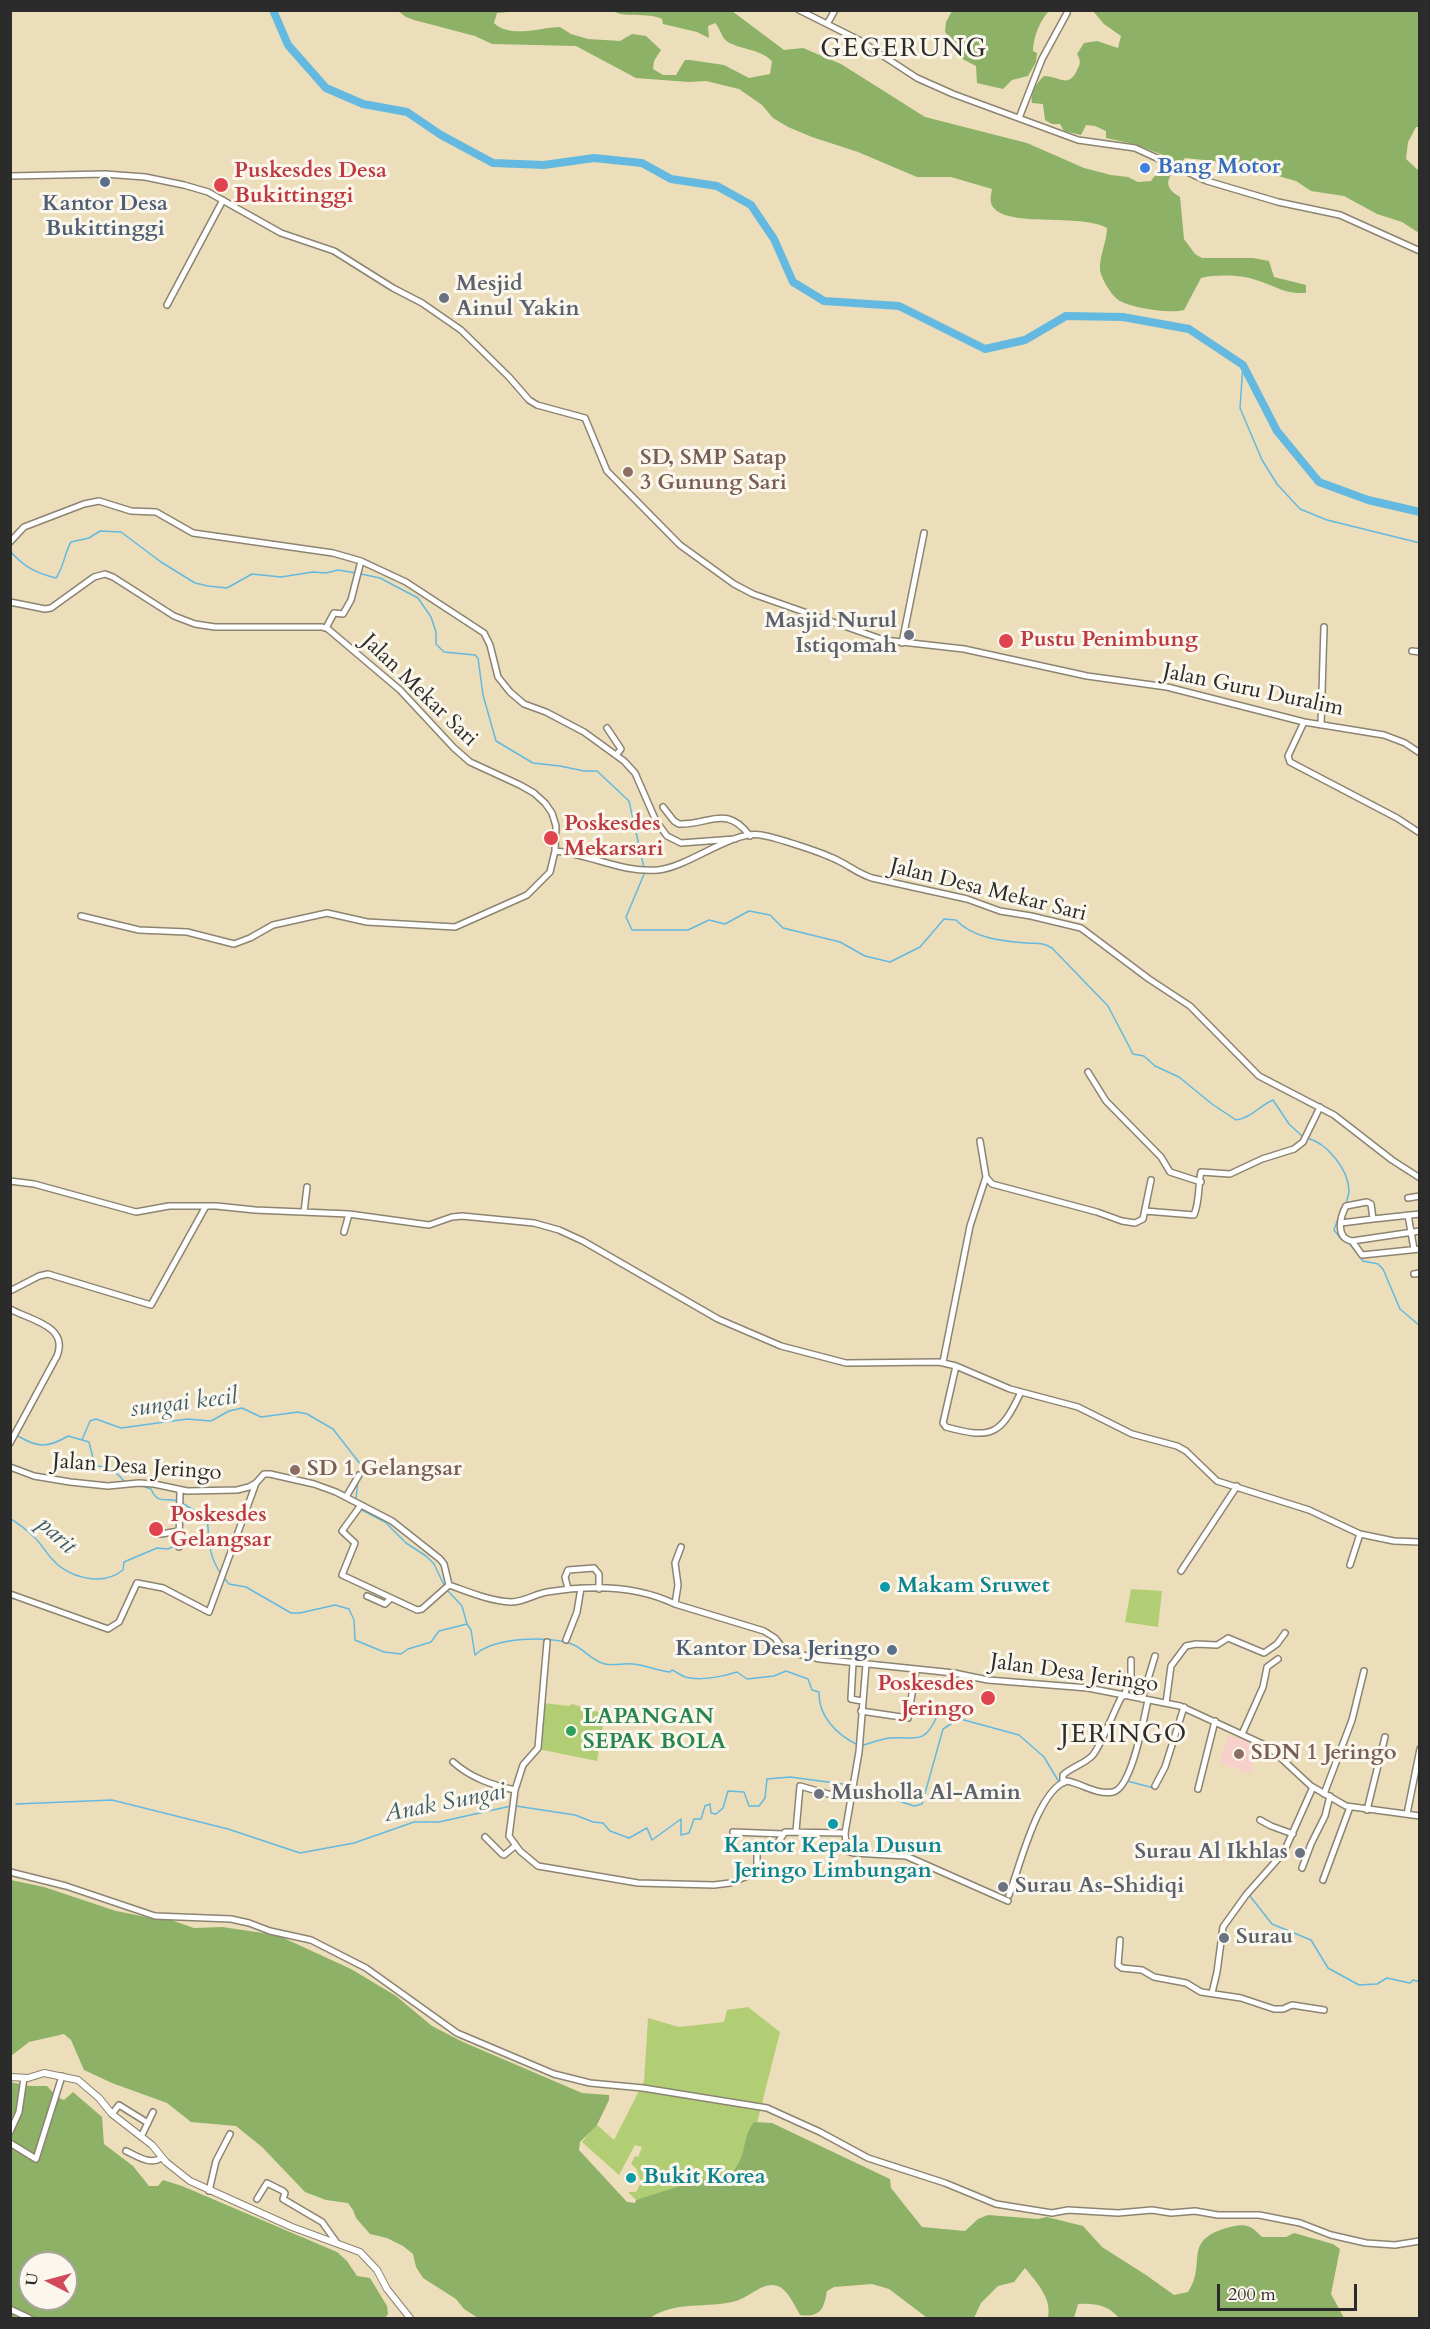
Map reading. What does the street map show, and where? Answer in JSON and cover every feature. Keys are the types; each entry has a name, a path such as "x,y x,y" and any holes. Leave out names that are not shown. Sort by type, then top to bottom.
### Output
{"street":[{"path":"799,10 859,40 917,78 953,94 1083,141 1135,148 1207,182 1278,202 1340,215 1419,251"},
{"path":"827,24 834,10"},
{"path":"1019,118 1039,67 1067,13"},
{"name":"Jalan Guru Duralim","path":"10,176 145,177 195,188 223,200 281,233 334,251 393,288 422,303 461,330 529,400 537,405 585,418 607,471 680,544 734,584 753,594 884,640 964,649 1087,676 1167,687 1304,722 1389,736 1419,753"},
{"path":"167,305 223,200"},
{"path":"11,542 24,527 99,501 131,511 156,512 193,532 333,553 361,561 406,582 482,630 490,645 498,677 510,692 524,704 546,712 584,732 617,754 635,773 656,821 667,836 674,841 692,843 740,838"},
{"path":"902,643 924,533"},
{"path":"10,602 45,609 51,608 94,577 105,574 174,616 195,624 215,627 326,628 334,612 343,614 349,606 361,561"},
{"path":"1321,725 1324,627"},
{"name":"Jalan Mekar Sari","path":"81,916 139,930 187,932 234,944 273,925 327,913 367,922 455,927 527,895 550,872 555,851 556,826 552,813 545,803 520,785 470,762 400,690 326,628"},
{"path":"1412,651 1419,652"},
{"path":"1304,722 1288,756 1291,763 1397,818 1419,833"},
{"path":"607,729 618,741 617,744 621,749 617,754"},
{"path":"663,807 678,824 728,819 740,823 750,836"},
{"name":"Jalan Desa Mekar Sari","path":"555,851 573,853 618,867 651,870 673,866 740,838 762,836 833,859 856,873 872,878 967,899 1000,911 1081,928 1149,979 1190,1006 1259,1076 1334,1115 1419,1178"},
{"path":"1088,1072 1106,1101 1161,1157 1170,1172 1201,1182"},
{"path":"1145,1210 1194,1215 1201,1182 1200,1175 1203,1172 1222,1175 1234,1173 1262,1159 1294,1149 1303,1142 1320,1107"},
{"path":"943,1362 968,1232 986,1177 980,1141"},
{"path":"986,1177 994,1185 1097,1212 1122,1221 1138,1222 1143,1217 1151,1180"},
{"path":"10,1181 34,1184 131,1212 145,1212 169,1206 206,1206 349,1214 426,1225 462,1216 542,1225 583,1241 712,1316 774,1343 846,1363 943,1362 956,1366 990,1382 1078,1407 1132,1434 1177,1446 1186,1451 1217,1481 1309,1510 1360,1534 1394,1541 1419,1542"},
{"path":"304,1212 307,1187"},
{"path":"1408,1198 1419,1196"},
{"path":"1373,1219 1371,1204 1367,1202 1346,1206 1341,1223 1342,1235 1352,1241 1419,1231"},
{"path":"10,1291 39,1276 48,1274 151,1305 206,1206"},
{"path":"344,1232 349,1214"},
{"path":"1341,1223 1419,1214"},
{"path":"1352,1241 1362,1256 1417,1249 1410,1232 1408,1215"},
{"path":"10,1309 52,1329 60,1343 57,1356 10,1443"},
{"path":"956,1366 943,1423 946,1427 982,1433 995,1430 1007,1420 1021,1392"},
{"name":"Jalan Desa Jeringo","path":"10,1467 34,1476 108,1486 139,1483 165,1485 180,1490 233,1491 256,1483 261,1476 267,1473 314,1484 392,1521 440,1558 444,1564 444,1589 512,1602 543,1592 568,1589 634,1591 663,1598 675,1604 764,1631 775,1638 782,1647 798,1654 853,1663 961,1674 988,1680 1088,1688 1184,1707 1274,1750 1313,1787 1350,1807 1419,1816"},
{"path":"349,1499 359,1475"},
{"path":"10,1594 108,1629 119,1622 137,1583 163,1588 209,1612 256,1483"},
{"path":"1181,1571 1237,1486"},
{"path":"179,1547 180,1490"},
{"path":"360,1507 342,1531 355,1543 342,1575 390,1599 420,1610 444,1589"},
{"path":"161,1534 179,1531"},
{"path":"1350,1565 1360,1534"},
{"path":"675,1604 678,1585 675,1563 681,1546"},
{"path":"568,1589 565,1577 568,1570 594,1568 599,1574 599,1589"},
{"path":"566,1640 577,1612 581,1588"},
{"path":"367,1596 385,1604 390,1599"},
{"path":"1166,1703 1172,1666 1186,1646 1217,1645 1228,1638 1265,1653 1279,1642 1285,1633"},
{"path":"547,1642 538,1748 523,1765 515,1790 508,1836 528,1860 538,1866 552,1869 638,1883 714,1885 730,1883 755,1873 757,1851 762,1847 776,1845 783,1834"},
{"path":"866,1664 859,1749 845,1833 847,1851 906,1856 1008,1898 1035,1821 1052,1794 1063,1783 1071,1782 1097,1791 1118,1790 1133,1763 1155,1656"},
{"path":"1242,1734 1263,1687 1267,1667 1278,1659"},
{"path":"1063,1783 1063,1775 1070,1768 1087,1761 1095,1753 1123,1696 1131,1675 1131,1660"},
{"path":"853,1663 851,1700 862,1701"},
{"path":"861,1711 908,1718 916,1670"},
{"path":"1302,1868 1325,1816 1327,1795 1350,1726 1364,1671"},
{"path":"1155,1786 1165,1767 1184,1707"},
{"path":"1198,1789 1215,1721"},
{"path":"1367,1810 1385,1737"},
{"path":"1407,1814 1419,1749"},
{"path":"453,1762 479,1779 515,1790"},
{"path":"796,1831 800,1786 828,1794 850,1795"},
{"path":"1212,1993 1223,1928 1246,1896 1279,1858 1293,1834 1313,1787"},
{"path":"1323,1880 1350,1807"},
{"path":"1260,1820 1293,1834"},
{"path":"733,1832 845,1833"},
{"path":"485,1838 504,1855 515,1846"},
{"path":"10,1872 66,1886 155,1917 231,1919 311,1940 366,1968 457,2033 554,2074 590,2084 659,2090 767,2108 868,2158 945,2183 996,2204 1052,2212 1068,2210 1118,2213 1152,2210 1171,2213 1195,2211 1218,2216 1259,2215 1300,2223 1331,2235 1366,2243 1395,2245 1419,2241"},
{"path":"1120,1940 1118,1965 1122,1968 1142,1970 1154,1977 1186,1983 1201,1992 1252,2001 1274,2009 1292,2005 1324,2010"},
{"path":"10,2077 24,2078 40,2073 78,2080 96,2094 112,2114 156,2148 162,2158 182,2176 209,2191 338,2245 357,2250 368,2259 410,2319"},
{"path":"10,2143 36,2159 62,2076"},
{"path":"10,2132 19,2112 24,2078"},
{"path":"112,2114 119,2105 148,2123"},
{"path":"141,2137 153,2112"},
{"path":"209,2191 216,2161 230,2134"},
{"path":"126,2151 147,2161 155,2162 162,2158"},
{"path":"257,2199 267,2183 285,2193 283,2199 322,2222 338,2245"},
{"path":"10,2309 29,2319"}],"shaded area":[{"name":"SDN 1 Jeringo","path":"1228,1735 1259,1744 1250,1773 1220,1763"}],"green space":[{"path":"398,11 520,11 497,13 494,23 501,28 517,31 560,27 571,34 588,39 620,41 632,34 646,36 661,50 654,61 653,69 663,75 676,75 685,60 724,65 749,78 770,74 772,61 762,54 728,42 715,23 708,26 709,38 697,32 663,24 662,19 656,17 614,11 732,11 784,50 803,48 841,64 925,117 1027,143 1084,168 1128,177 1138,182 1151,181 1159,170 1163,155 1134,144 1106,138 1106,131 1095,126 1086,125 1081,135 1064,131 1060,124 1052,124 1045,120 1043,104 1032,103 1035,88 1044,76 1068,80 1075,75 1080,63 1077,54 1084,43 1097,41 1118,48 1121,36 1104,24 1093,11 1419,11 1419,127 1416,127 1408,142 1406,159 1419,171 1419,233 1402,222 1377,214 1344,196 1311,191 1296,181 1232,163 1185,158 1172,173 1168,183 1173,192 1180,197 1184,239 1195,254 1202,258 1253,258 1269,261 1274,277 1306,285 1306,293 1286,291 1246,277 1215,276 1201,278 1184,310 1161,311 1142,308 1117,299 1102,278 1100,265 1107,228 1080,221 1029,219 1001,213 992,205 992,189 951,177 917,177 858,152 812,137 773,118 762,105 739,89 706,81 636,78 576,46 492,44 475,36 414,20"},
{"path":"952,11 1049,11 1036,35 1033,51 1037,53 1036,62 1028,76 1012,80 1003,89 977,83 976,66 955,55 954,42 945,32 946,22"},
{"path":"1131,1589 1162,1591 1158,1627 1125,1622"},
{"name":"LAPANGAN SEPAK BOLA","path":"543,1703 569,1706 572,1704 605,1714 597,1761 538,1749"},
{"path":"11,1880 44,1887 116,1911 161,1920 165,1918 194,1928 222,1927 277,1935 351,1969 396,1996 432,2026 463,2042 582,2093 609,2095 609,2100 597,2125 580,2142 579,2150 627,2202 635,2203 636,2200 683,2185 733,2172 741,2159 747,2134 754,2122 772,2123 890,2179 891,2188 922,2227 965,2231 978,2219 988,2215 1038,2219 1047,2217 1083,2226 1102,2247 1174,2295 1188,2292 1196,2271 1200,2246 1205,2239 1215,2232 1230,2227 1248,2226 1262,2237 1286,2237 1294,2233 1333,2244 1340,2249 1331,2294 1344,2318 1119,2318 1106,2308 1078,2304 1074,2318 1048,2318 1046,2297 1025,2268 1014,2282 998,2286 981,2303 974,2318 926,2317 889,2289 872,2284 834,2287 827,2291 823,2307 817,2313 807,2316 800,2315 785,2291 772,2285 762,2287 736,2301 670,2309 650,2318 478,2318 464,2309 456,2299 423,2278 416,2267 413,2254 403,2246 387,2238 370,2234 356,2218 348,2203 326,2200 305,2192 262,2147 236,2126 191,2122 167,2103 84,2070 71,2040 64,2034 29,2042 11,2056"},
{"path":"748,2007 780,2032 744,2175 636,2200 628,2192 636,2192 641,2182 636,2168 631,2164 635,2156 638,2157 642,2147 635,2145 619,2175 582,2142 596,2124 614,2140 644,2081 648,2018 679,2027 724,2022 727,2010"},
{"path":"10,2082 30,2086 47,2086 57,2097 64,2100 73,2092 102,2117 104,2144 133,2166 149,2186 158,2186 163,2180 182,2186 337,2252 347,2261 357,2276 370,2278 387,2306 388,2314 385,2318 11,2318"}],"waterway":[{"path":"273,10 288,45 326,88 363,104 407,112 441,135 493,163 544,165 594,158 642,163 671,179 717,186 751,205 774,239 793,282 824,301 899,306 985,349 1025,340 1066,316 1123,317 1189,329 1243,365 1277,431 1319,482 1368,500 1420,512"},
{"path":"1243,365 1240,408 1262,460 1277,484 1300,509 1327,520 1420,543"},
{"path":"10,551 31,569 56,578 71,542 89,538 100,531 121,532 161,562 195,583 208,586 227,588 252,574 281,577 338,570 356,573"},
{"path":"361,574 380,578 418,598 431,617 436,632 436,644 444,652 475,655 478,658 483,695 496,741 533,763 597,771 629,801 644,868"},
{"path":"645,872 626,917 632,930 688,930 709,920 725,924 749,911 770,915 783,928 840,942 865,956 890,962 920,947 944,919 956,920 971,931 988,938 1048,946 1108,1006 1133,1054 1144,1056 1155,1066 1179,1077 1236,1120 1246,1117 1273,1100 1289,1124 1302,1136"},
{"path":"1307,1138 1322,1145 1341,1166 1348,1182 1346,1204"},
{"path":"1339,1216 1334,1230 1341,1239 1348,1242 1363,1261 1378,1264 1383,1269 1400,1309 1420,1326"},
{"name":"sungai kecil","path":"82,1440 90,1421 96,1419 121,1428 187,1419 211,1421 229,1411 242,1408 261,1417 298,1412 307,1414 333,1429 361,1465 360,1472"},
{"name":"sungai kecil","path":"18,1436 31,1443 43,1445 55,1443 68,1436 89,1442 95,1466 112,1470 126,1483"},
{"name":"sungai kecil","path":"356,1499 358,1480"},
{"path":"142,1486 151,1489 159,1499 178,1501"},
{"path":"182,1503 207,1518 211,1553 221,1574"},
{"name":"sungai kecil","path":"360,1509 385,1522 406,1543 426,1556 434,1564 445,1587"},
{"name":"parit","path":"10,1518 36,1538 58,1565 66,1571 86,1578 105,1578 115,1575 123,1570 124,1562 157,1548 168,1549 177,1545"},
{"name":"parit","path":"182,1543 201,1537 207,1542"},
{"path":"224,1578 229,1584 246,1587 291,1613 335,1605 349,1609 354,1620 355,1640 384,1652 401,1654 408,1649 431,1642 439,1631 467,1624 471,1630 475,1655 495,1644 537,1639 574,1645 605,1664 633,1664 670,1672 672,1670 685,1677 697,1679 737,1672 747,1679 774,1676 786,1671 808,1679 812,1690 819,1692 822,1709 830,1724 843,1736 858,1745"},
{"name":"sungai kecil","path":"448,1591 462,1606 467,1624"},
{"path":"861,1746 886,1739 918,1738 928,1732 937,1716 942,1714 1019,1735 1044,1757 1059,1782"},
{"name":"Anak Sungai","path":"856,1787 914,1806 922,1804 943,1729 960,1718"},
{"name":"Anak Sungai","path":"516,1806 575,1815 603,1823 610,1831 629,1838 647,1828 652,1840 681,1819 681,1835 689,1833 694,1819 701,1819 705,1806 710,1804 711,1813 716,1814 723,1808 728,1791 744,1792 749,1806 759,1806 765,1798 767,1779 790,1777 850,1785"},
{"path":"1127,1781 1154,1788"},
{"name":"Anak Sungai","path":"16,1804 112,1800 228,1829 300,1853 354,1843 414,1822 439,1822 511,1806"},
{"path":"1250,1896 1272,1924 1311,1940 1328,1968 1359,1985 1377,1984 1387,1978 1410,1983 1413,1980 1420,1982"}],"place":[{"name":"Bang Motor","path":"1145,168"},
{"name":"Kantor Desa Bukittinggi","path":"105,182"},
{"name":"Puskesdes Desa Bukittinggi","path":"221,185"},
{"name":"Mesjid Ainul Yakin","path":"444,298"},
{"name":"SD, SMP Satap 3 Gunung Sari","path":"628,472"},
{"name":"Masjid Nurul Istiqomah","path":"909,635"},
{"name":"Pustu Penimbung","path":"1006,641"},
{"name":"Poskesdes Mekarsari","path":"551,838"},
{"name":"SD 1 Gelangsar","path":"295,1470"},
{"name":"Poskesdes Gelangsar","path":"156,1529"},
{"name":"Makam Sruwet","path":"885,1587"},
{"name":"Kantor Desa Jeringo","path":"892,1650"},
{"name":"Poskesdes Jeringo","path":"988,1698"},
{"name":"LAPANGAN SEPAK BOLA","path":"571,1731"},
{"name":"SDN 1 Jeringo","path":"1239,1754"},
{"name":"Musholla Al-Amin","path":"819,1794"},
{"name":"Kantor Kepala Dusun Jeringo Limbungan","path":"833,1824"},
{"name":"Surau Al Ikhlas","path":"1300,1853"},
{"name":"Surau As-Shidiqi","path":"1003,1887"},
{"name":"Surau","path":"1224,1938"},
{"name":"Bukit Korea","path":"631,2178"}],"district":[{"name":"GEGERUNG","path":"904,50"},
{"name":"JERINGO","path":"1124,1736"}]}
